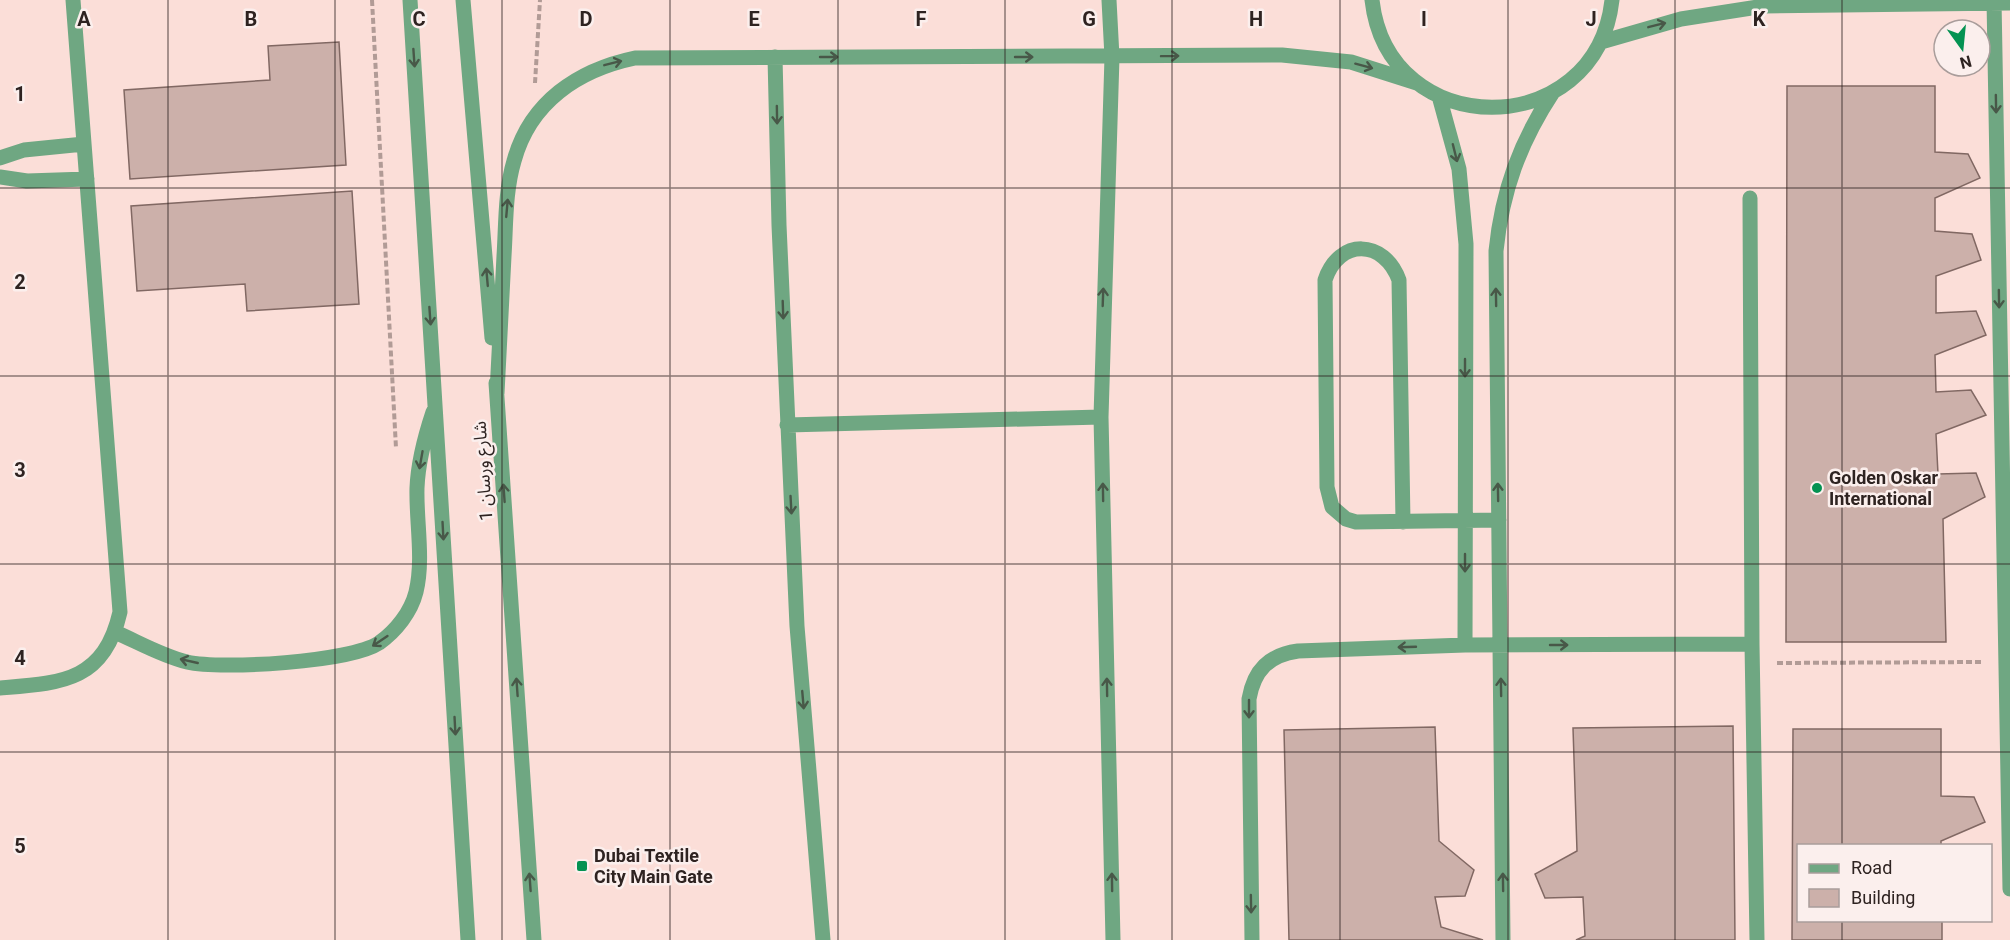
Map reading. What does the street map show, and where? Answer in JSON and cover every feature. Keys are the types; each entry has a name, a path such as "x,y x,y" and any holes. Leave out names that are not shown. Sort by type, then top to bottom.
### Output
{"street":[{"path":"0,688 67,680 89,669 106,651 115,632 120,612 73,0"},
{"path":"410,0 468,940"},
{"name":"شارع ورسان 1","path":"463,0 497,393 534,940"},
{"path":"1109,0 1112,57 1101,417 1113,940"},
{"path":"1372,0 1380,33 1395,61 1417,83"},
{"path":"497,393 507,208 513,162 523,135 538,111 558,91 581,75 607,64 635,58 1316,57 1351,62 1417,83 1439,96 1466,106 1496,109 1526,104 1553,92 1572,79 1588,62 1601,42 1610,16 1612,0"},
{"path":"1994,2 2010,889"},
{"path":"1601,42 1682,19 1764,3 2010,3"},
{"path":"775,57 787,425 797,626 823,940"},
{"path":"1503,940 1496,251 1499,217 1507,184 1534,121 1553,92"},
{"path":"1439,96 1458,169 1464,206 1466,645"},
{"path":"0,158 24,150 84,144"},
{"path":"0,177 27,181 87,179"},
{"path":"1750,198 1752,663 1757,940"},
{"path":"1403,522 1399,280 1388,259 1378,252 1356,249 1335,260 1325,280 1328,498 1332,507 1347,519 1356,522 1403,522 1498,520"},
{"path":"115,632 187,662 211,665 337,656 360,652 379,643 395,629 408,612 416,592 418,571 417,486 420,458 435,404"},
{"path":"787,425 1101,417"},
{"path":"1252,940 1249,699 1252,684 1259,670 1283,653 1466,645 1752,644"}],"path":[{"path":"372,0 397,459"},
{"path":"534,86 540,0"},
{"path":"1752,663 2006,662"}],"building":[{"path":"339,42 346,165 130,179 124,90 270,80 268,46"},
{"path":"1787,86 1935,86 1935,152 1968,154 1980,178 1935,198 1935,231 1972,234 1981,260 1936,276 1936,313 1976,311 1986,335 1935,355 1936,392 1971,390 1986,415 1936,434 1938,474 1976,473 1985,497 1943,519 1946,642 1786,642"},
{"path":"352,191 359,304 247,311 245,284 137,291 131,206"},
{"path":"1733,726 1735,940 1576,940 1585,936 1583,897 1545,898 1535,874 1577,851 1573,728"},
{"path":"1435,727 1439,841 1474,870 1465,896 1435,897 1441,927 1483,940 1289,940 1284,730"},
{"path":"1793,729 1941,729 1941,796 1974,797 1985,822 1941,841 1941,844 1797,844 1797,922 1942,922 1942,940 1792,940"}],"place":[{"name":"Golden Oskar International","path":"1817,488"},
{"name":"Dubai Textile City Main Gate","path":"582,866"}]}
